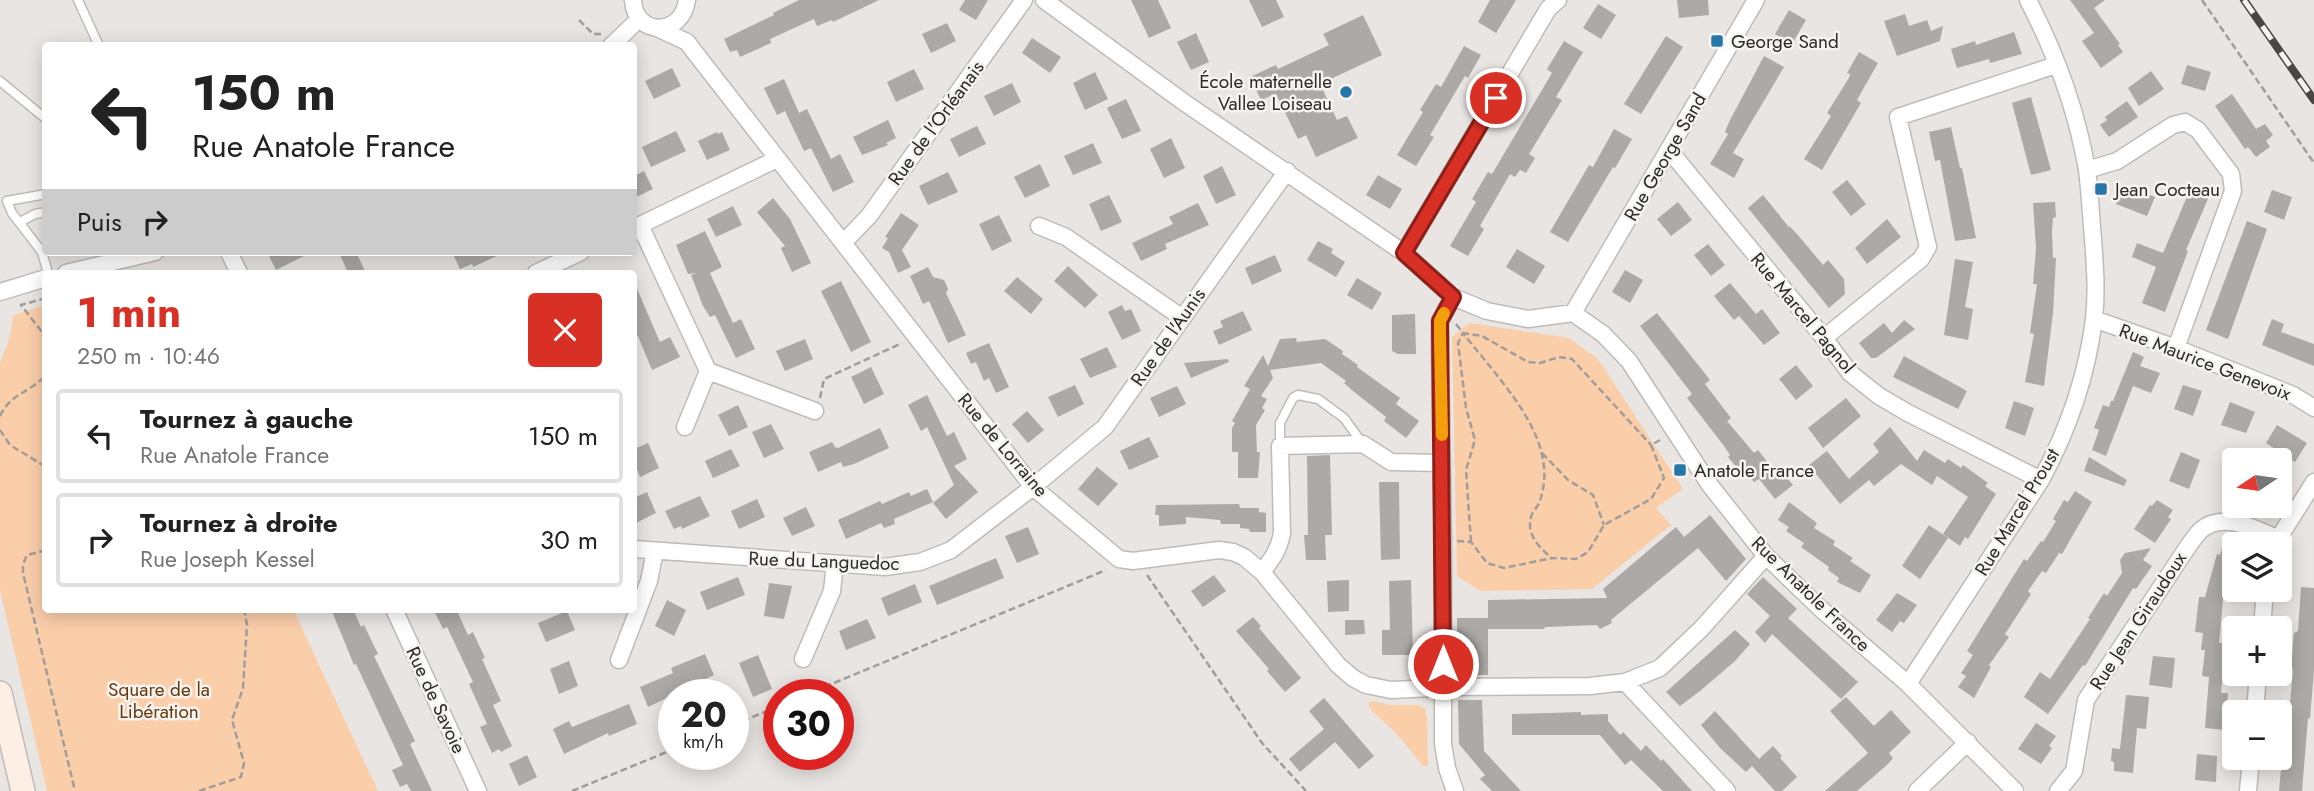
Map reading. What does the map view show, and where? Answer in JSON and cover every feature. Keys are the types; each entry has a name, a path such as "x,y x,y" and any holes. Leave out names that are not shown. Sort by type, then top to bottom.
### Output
{"main road":[{"path":"0,693 23,791"}],"street":[{"path":"614,42 639,19 633,0"},
{"name":"Rue de l'Orléanais","path":"844,242 869,216 1024,0"},
{"path":"1044,0 1185,103 1404,253 1449,303 1528,319 1573,313"},
{"path":"1404,253 1548,9 1558,0"},
{"name":"Rue George Sand","path":"1573,313 1756,0"},
{"name":"Rue Marcel Proust","path":"1908,684 2055,455 2085,368 2094,319 2096,283 2087,170 2056,65 2028,0"},
{"path":"657,28 675,23 686,4"},
{"path":"686,4 687,42"},
{"name":"Rue de Lorraine","path":"639,19 687,42 1033,487 1119,559 1133,561 1226,551 1244,557 1262,572 1338,665 1366,685 1391,690 1590,686 1625,682 1660,668 1702,628 1766,556"},
{"path":"1824,338 1921,259 1928,247 1898,117 2056,65"},
{"path":"2087,170 2117,161 2173,125 2185,122 2198,130 2231,174 2233,191 2176,348"},
{"name":"Rue Marcel Pagnol","path":"1669,150 1850,373 1879,396 1908,413 2041,480"},
{"path":"778,159 637,226 708,371 815,411"},
{"name":"Rue de l'Aunis","path":"1033,487 1105,427 1287,171"},
{"path":"1039,226 1066,237 1181,317"},
{"path":"79,270 138,256"},
{"path":"542,270 572,256"},
{"path":"0,292 42,279"},
{"path":"1449,303 1440,321 1443,744 1455,791"},
{"name":"Rue Anatole France","path":"1573,313 1603,334 1629,361 1709,484 1766,556 1822,610 1908,684 2015,791"},
{"name":"Rue Maurice Genevoix","path":"2094,319 2176,348 2293,395 2314,408"},
{"path":"685,427 708,371"},
{"path":"1262,572 1275,556 1282,533 1280,446 1363,444 1391,463 1443,463"},
{"path":"2282,532 2314,482"},
{"name":"Rue du Languedoc","path":"637,549 885,567 920,562 951,550 1033,487"},
{"name":"Rue Jean Giraudoux","path":"2058,791 2074,771 2086,700 2187,548 2203,528 2219,522 2232,522 2255,532"},
{"path":"637,613 649,581 655,551"},
{"path":"803,659 832,591 835,564"},
{"name":"Rue de Savoie","path":"396,613 478,791"},
{"path":"619,660 637,613"},
{"path":"1625,682 1727,791"},
{"path":"1917,791 1968,743"},
{"path":"2248,791 2250,770"}],"lane":[{"path":"78,0 97,42"},
{"path":"0,81 42,116"},
{"path":"42,195 3,201 42,252"},
{"path":"20,222 42,213"},
{"path":"1280,446 1280,423 1293,398 1298,395 1318,399 1344,418 1363,444"}],"path":[{"path":"2202,0 2314,163"},
{"path":"579,20 593,34 607,34 612,42"},
{"path":"42,299 21,305 42,332"},
{"path":"1449,303 1463,333 1522,409 1542,453 1545,474 1540,502 1531,517 1531,527 1537,546 1552,558"},
{"path":"1463,333 1482,337 1528,362 1540,363 1559,357 1572,359 1651,445 1664,478 1651,499 1604,525 1588,552 1576,559 1552,558 1504,568 1488,563 1471,542 1466,470 1475,440 1466,408 1458,343 1463,333"},
{"path":"815,411 824,379 915,337"},
{"path":"0,416 7,402 35,387 42,379"},
{"path":"0,430 10,445 42,465"},
{"path":"1651,445 1674,431"},
{"path":"1542,453 1568,480 1593,495 1604,525"},
{"path":"1443,541 1471,542"},
{"path":"42,551 27,555 23,573 75,791"},
{"path":"844,679 1112,568"},
{"path":"1143,570 1262,743 1306,791"},
{"path":"199,791 241,777 244,763 232,720 243,688 247,625 245,613"},
{"path":"572,791 658,756"}],"green space":[{"name":"Square de la Libération","path":"42,306 42,613 295,613 378,791 47,791 0,590 0,362 8,343 14,315"},
{"path":"1469,323 1569,338 1598,359 1683,489 1656,508 1671,525 1592,589 1480,591 1457,576 1452,337"},
{"path":"1369,702 1390,705 1419,705 1425,709 1428,766 1423,766 1396,733 1372,711"}],"building":[{"path":"799,0 879,0 833,22 832,20 817,26 814,19 770,39 771,43 740,57 737,50 730,52 724,39"},
{"path":"965,0 988,0 976,20 959,10"},
{"path":"1131,0 1158,0 1171,28 1149,38"},
{"path":"1249,0 1276,0 1284,17 1262,27"},
{"path":"1490,0 1516,0 1496,33 1478,22"},
{"path":"1677,0 1708,0 1709,15 1679,18"},
{"path":"2070,0 2105,0 2094,8 2123,52 2101,68 2082,41 2094,33"},
{"path":"1598,4 1616,15 1601,39 1583,28"},
{"path":"1789,10 1806,20 1792,44 1775,34"},
{"path":"1905,14 1909,26 1927,20 1931,31 1943,26 1940,41 1897,56 1884,21"},
{"path":"1363,15 1382,55 1320,84 1337,120 1347,116 1358,138 1316,157 1306,135 1298,139 1276,94 1261,100 1250,77 1276,65 1278,69 1329,45 1323,34"},
{"path":"947,23 956,41 931,53 922,34"},
{"path":"2014,32 2022,54 1957,68 1951,49 1975,41 1976,45"},
{"path":"1196,33 1209,62 1191,70 1177,42"},
{"path":"1666,36 1683,47 1641,114 1624,104"},
{"path":"1032,38 1061,57 1050,73 1022,53"},
{"path":"1564,41 1583,52 1556,97 1562,100 1529,154 1535,158 1526,173 1520,170 1515,177 1510,174 1480,226 1484,229 1468,256 1450,246 1476,202 1472,199 1488,172 1492,174 1552,73 1547,69"},
{"path":"1464,46 1481,55 1468,78 1465,76 1430,135 1434,137 1416,166 1397,155 1423,112 1420,110 1436,84 1441,87"},
{"path":"1859,52 1878,63 1857,100 1861,103 1822,170 1804,159 1831,116 1827,113 1849,78 1850,74 1847,73"},
{"path":"1764,56 1784,67 1733,153 1744,159 1734,178 1710,164 1728,134 1725,132 1729,122"},
{"path":"2187,65 2211,72 2205,91 2181,84"},
{"path":"672,68 681,86 654,99 645,81"},
{"path":"914,69 924,89 896,102 887,82"},
{"path":"2151,71 2164,89 2139,106 2128,88"},
{"path":"1095,72 1108,99 1085,110 1073,83"},
{"path":"784,79 799,113 807,109 831,159 840,154 854,182 833,192 811,148 804,151 785,111 777,115 764,88"},
{"path":"1012,83 1021,102 994,116 984,96"},
{"path":"2232,94 2256,129 2265,124 2273,135 2266,141 2270,147 2256,157 2248,147 2245,149 2215,106"},
{"path":"2031,97 2051,170 2031,175 2012,103"},
{"path":"1126,99 1141,131 1122,139 1107,108"},
{"path":"2127,101 2138,117 2109,137 2100,125 2107,120 2105,117"},
{"path":"888,120 896,138 886,143 888,145 862,155 853,137"},
{"path":"977,126 986,144 959,157 950,139"},
{"path":"1951,127 1976,238 1955,241 1940,160 1935,161 1929,132"},
{"path":"1614,129 1632,139 1568,242 1550,232 1589,165 1593,167"},
{"path":"676,131 686,151 651,167 642,147"},
{"path":"722,132 730,150 707,160 698,141"},
{"path":"1171,138 1185,168 1164,178 1150,149"},
{"path":"1093,143 1102,163 1073,175 1064,156"},
{"path":"1040,164 1050,186 1025,198 1014,177"},
{"path":"1222,166 1236,195 1216,204 1203,176"},
{"path":"644,171 653,189 637,197 637,174"},
{"path":"948,172 958,192 928,205 919,186"},
{"path":"1378,175 1402,189 1390,209 1366,195"},
{"path":"1847,180 1866,204 1851,216 1832,192"},
{"path":"2124,185 2155,197 2147,216 2116,204"},
{"path":"2192,185 2211,192 2186,250 2188,251 2165,312 2142,303 2156,267 2132,257 2137,243 2163,253"},
{"path":"2272,190 2292,197 2284,220 2264,212"},
{"path":"1109,195 1122,222 1101,231 1089,204"},
{"path":"1763,195 1788,226 1786,228 1789,226 1797,234 1823,265 1828,260 1844,279 1845,294 1829,308 1748,208"},
{"path":"773,198 790,219 811,263 792,272 781,248 785,246 757,212"},
{"path":"1678,202 1692,220 1671,236 1657,219"},
{"path":"2055,202 2056,217 2053,218 2052,231 2053,258 2056,258 2053,313 2044,386 2025,382 2034,334 2030,333 2037,284 2033,284 2036,248 2033,203"},
{"path":"1198,203 1209,225 1165,244 1167,249 1141,261 1132,243 1173,224 1169,217"},
{"path":"733,206 742,225 716,237 707,219"},
{"path":"901,213 919,225 902,250 911,267 898,273 889,252 882,248 888,238 885,237"},
{"path":"999,215 1012,241 992,251 979,224"},
{"path":"1887,219 1901,237 1867,264 1855,248"},
{"path":"2247,221 2267,229 2228,339 2206,330"},
{"path":"705,231 722,267 710,273 733,323 741,319 755,349 736,358 715,315 710,317 703,306 691,275 696,273 688,274 676,245"},
{"path":"1318,241 1333,249 1331,253 1345,262 1336,277 1307,260"},
{"path":"1708,244 1725,265 1711,276 1694,255"},
{"path":"1517,249 1545,266 1534,284 1506,267"},
{"path":"1275,255 1282,271 1252,285 1245,268"},
{"path":"269,256 304,256 276,270"},
{"path":"341,256 358,256 365,270 347,270"},
{"path":"454,256 496,256 473,267 472,264 460,269"},
{"path":"1955,259 1973,262 1965,307 1973,309 1968,340 1944,335"},
{"path":"1068,266 1098,295 1085,308 1054,281"},
{"path":"928,267 933,277 944,280 948,289 946,293 966,335 948,343 929,301 923,304 910,276"},
{"path":"1625,270 1643,280 1630,303 1612,292"},
{"path":"1017,277 1043,299 1031,314 1004,291"},
{"path":"1357,278 1382,293 1372,310 1347,295"},
{"path":"841,281 871,342 851,352 821,291"},
{"path":"1730,283 1756,314 1762,309 1780,333 1764,345 1739,316 1734,320 1714,296"},
{"path":"637,289 660,342 670,337 680,357 652,370 638,336"},
{"path":"1122,305 1125,311 1131,309 1141,331 1122,340 1108,312"},
{"path":"1243,311 1252,330 1219,345 1213,331 1223,327 1220,321"},
{"path":"1657,313 1710,380 1705,384 1731,418 1727,421 1754,453 1758,450 1772,468 1776,465 1793,485 1775,499 1759,479 1754,482 1740,465 1737,468 1728,457 1730,455 1724,446 1687,398 1692,394 1640,326"},
{"path":"1415,314 1416,354 1398,354 1392,351 1392,315"},
{"path":"2272,319 2284,324 2281,332 2314,344 2314,366 2262,345"},
{"path":"1904,320 1915,329 1876,358 1871,358 1859,343 1884,323 1892,333"},
{"path":"1296,338 1297,342 1325,339 1343,351 1342,354 1358,365 1357,367 1400,398 1396,404 1419,421 1406,438 1384,421 1386,417 1344,383 1346,381 1321,363 1270,370 1273,378 1261,396 1267,399 1262,408 1265,410 1256,425 1257,452 1260,452 1258,478 1238,478 1238,452 1232,452 1232,428 1235,423 1232,421 1250,389 1244,386 1263,355 1268,366 1280,339"},
{"path":"805,339 813,359 785,371 776,351"},
{"path":"989,343 1009,387 996,393 989,378 984,381 976,362 971,364 966,353"},
{"path":"1107,347 1117,367 1090,378 1080,359"},
{"path":"2133,352 2144,357 2140,366 2160,373 2151,393 2133,386 2106,456 2092,450 2099,430 2094,428 2103,405 2109,407 2113,401"},
{"path":"1904,356 1967,391 1958,409 1893,377"},
{"path":"1228,359 1229,362 1191,378 1184,363"},
{"path":"1796,365 1813,386 1796,400 1779,379"},
{"path":"871,367 884,394 864,404 851,377"},
{"path":"1075,385 1084,404 1058,417 1048,397"},
{"path":"2183,385 2202,391 2193,416 2174,409"},
{"path":"1177,386 1186,404 1159,417 1150,398"},
{"path":"927,395 947,436 954,432 967,459 954,466 978,492 946,519 933,503 954,485 927,427 921,431 908,405"},
{"path":"1846,398 1861,416 1823,448 1808,428"},
{"path":"2014,401 2034,408 2025,436 2005,428"},
{"path":"2230,402 2255,412 2246,433 2221,425"},
{"path":"738,405 748,427 729,436 718,415"},
{"path":"1027,411 1044,430 1028,443 1012,424"},
{"path":"771,424 784,449 764,458 752,432"},
{"path":"2277,425 2307,443 2295,462 2292,460 2292,448 2274,448 2266,443"},
{"path":"1890,427 1917,461 1924,450 1945,463 1948,459 1961,468 1963,465 1988,483 1985,486 1996,494 1968,539 1965,537 1960,546 1943,534 1968,497 1937,476 1932,485 1901,464 1874,486 1869,480 1840,504 1809,465 1827,451 1849,479 1879,452 1873,444"},
{"path":"880,428 889,448 854,464 843,467 841,462 818,472 809,452 832,442 838,448"},
{"path":"1149,437 1159,457 1129,470 1120,451"},
{"path":"648,443 659,468 640,477 637,469 637,448"},
{"path":"731,449 740,466 713,478 705,461"},
{"path":"2181,452 2200,460 2189,489 2169,481"},
{"path":"1330,455 1332,535 1325,535 1326,560 1306,560 1304,535 1308,535 1307,456"},
{"path":"2089,457 2127,480 2124,486 2084,471"},
{"path":"1097,467 1118,484 1098,506 1078,489"},
{"path":"1379,482 1399,482 1400,559 1381,560"},
{"path":"927,489 933,502 894,519 895,524 884,528 881,523 846,539 838,520 880,501 882,504 909,492 911,496"},
{"path":"2075,491 2092,502 2062,554 2059,553 2046,573 2042,571 2028,591 2031,594 2005,634 2009,637 1989,665 1991,667 1974,698 1958,687 1966,676 1961,673 1973,655 1967,651 2024,559 2027,561 2041,541 2043,542 2056,521 2053,519 2064,500 2068,502"},
{"path":"647,492 656,513 637,522 637,497"},
{"path":"700,496 710,516 682,529 681,526 674,529 665,511"},
{"path":"757,499 765,517 739,529 731,511"},
{"path":"2157,500 2173,510 2168,517 2171,519 2155,543 2134,529 2150,505"},
{"path":"1789,502 1817,523 1814,528 1835,541 1833,545 1853,558 1850,561 1871,575 1860,593 1837,582 1839,578 1828,570 1829,567 1801,547 1804,543 1786,531 1789,527 1778,520"},
{"path":"1239,504 1240,508 1259,508 1259,512 1266,513 1266,532 1250,532 1249,529 1240,528 1240,524 1221,524 1220,520 1186,517 1186,524 1159,526 1159,515 1155,515 1156,505"},
{"path":"806,507 815,526 792,536 783,518"},
{"path":"1710,515 1746,559 1726,581 1698,548 1611,620 1612,623 1600,629 1597,625 1488,629 1488,675 1457,675 1457,618 1488,618 1488,600 1607,598 1603,589 1676,527 1684,537"},
{"path":"1929,525 1948,538 1920,579 1902,566"},
{"path":"1028,527 1039,554 1017,563 1005,536"},
{"path":"2151,548 2143,560 2152,566 2136,589 2133,588 2085,666 2083,665 2048,714 2024,697 2040,672 2050,679 2104,593 2107,596 2122,573 2120,560 2125,553"},
{"path":"2222,548 2223,602 2219,643 2222,643 2221,693 2228,693 2227,700 2222,700 2222,730 2205,728 2209,677 2202,676 2205,650 2201,650 2203,633 2195,632 2199,597 2205,597 2217,554 2220,555"},
{"path":"996,558 1004,578 937,605 929,586"},
{"path":"1214,575 1226,591 1203,607 1191,591"},
{"path":"738,577 745,595 707,610 700,592"},
{"path":"1763,577 1797,609 1788,618 1858,682 1841,699 1772,634 1765,643 1755,632 1770,616 1747,594"},
{"path":"1349,580 1349,611 1328,612 1327,581"},
{"path":"1411,580 1413,655 1382,655 1382,630 1390,630 1389,581"},
{"path":"769,583 792,586 784,619 764,616"},
{"path":"915,584 922,602 888,616 881,598"},
{"path":"2301,587 2314,588 2314,670 2302,791 2279,791 2281,770 2292,770 2292,656 2294,633 2298,631"},
{"path":"1897,593 1917,605 1904,623 1900,621 1892,632 1876,620"},
{"path":"667,600 686,610 674,636 655,626"},
{"path":"333,613 355,613 361,627 364,625 378,654 374,656 415,741 410,744 432,791 411,791 407,784 400,787 392,770 403,765 356,664 354,665"},
{"path":"435,613 458,613 468,635 473,632 501,701 493,705 512,746 501,752 499,749 492,753 480,727 487,724 469,684 473,682 447,627 443,629"},
{"path":"568,613 575,630 546,642 538,623"},
{"path":"1253,617 1301,678 1285,692 1236,631"},
{"path":"867,619 876,638 846,650 839,631"},
{"path":"1345,620 1364,620 1365,634 1345,635"},
{"path":"1735,630 1750,644 1735,661 1680,706 1666,692"},
{"path":"705,654 714,675 706,679 659,679 673,673 671,668"},
{"path":"758,655 768,679 763,679 763,693 753,697 749,679 746,679 739,663"},
{"path":"2153,656 2175,658 2172,688 2149,685"},
{"path":"569,661 578,686 559,694 550,669"},
{"path":"658,679 658,702 648,707 640,687"},
{"path":"2126,695 2149,697 2146,729 2137,728 2133,773 2114,771 2114,762 2111,761 2112,748 2120,749"},
{"path":"1846,697 1874,726 1891,710 1911,732 1889,753 1893,758 1888,764 1857,791 1825,791 1868,753 1830,711"},
{"path":"1324,698 1374,756 1359,769 1335,742 1300,772 1289,759 1324,729 1309,711"},
{"path":"1458,700 1482,700 1484,751 1521,791 1492,791 1480,779 1485,775 1459,744"},
{"path":"629,704 637,724 609,736 608,733 564,754 553,729 569,721 572,727"},
{"path":"1715,711 1759,759 1773,746 1797,777 1782,791 1775,791 1752,766 1746,772 1720,748 1701,725"},
{"path":"1581,712 1581,715 1608,714 1608,721 1620,735 1623,732 1641,751 1646,745 1661,761 1663,759 1692,791 1663,791 1631,760 1625,765 1600,735 1512,735 1512,714"},
{"path":"2036,723 2056,736 2049,746 2052,748 2041,764 2018,749"},
{"path":"2197,754 2217,756 2216,782 2195,780"},
{"path":"527,755 537,777 519,786 509,764"}],"railway":[{"path":"2244,0 2314,100"}],"slow traffic":[{"path":"1442,435 1440,321 1444,313"}],"place":[{"name":"George Sand","path":"1717,41"},
{"name":"École maternelle Vallee Loiseau","path":"1346,92"},
{"name":"Jean Cocteau","path":"2101,189"},
{"name":"Anatole France","path":"1680,470"}],"route":[{"path":"1443,664 1440,321 1453,297 1404,253 1496,98"}]}
